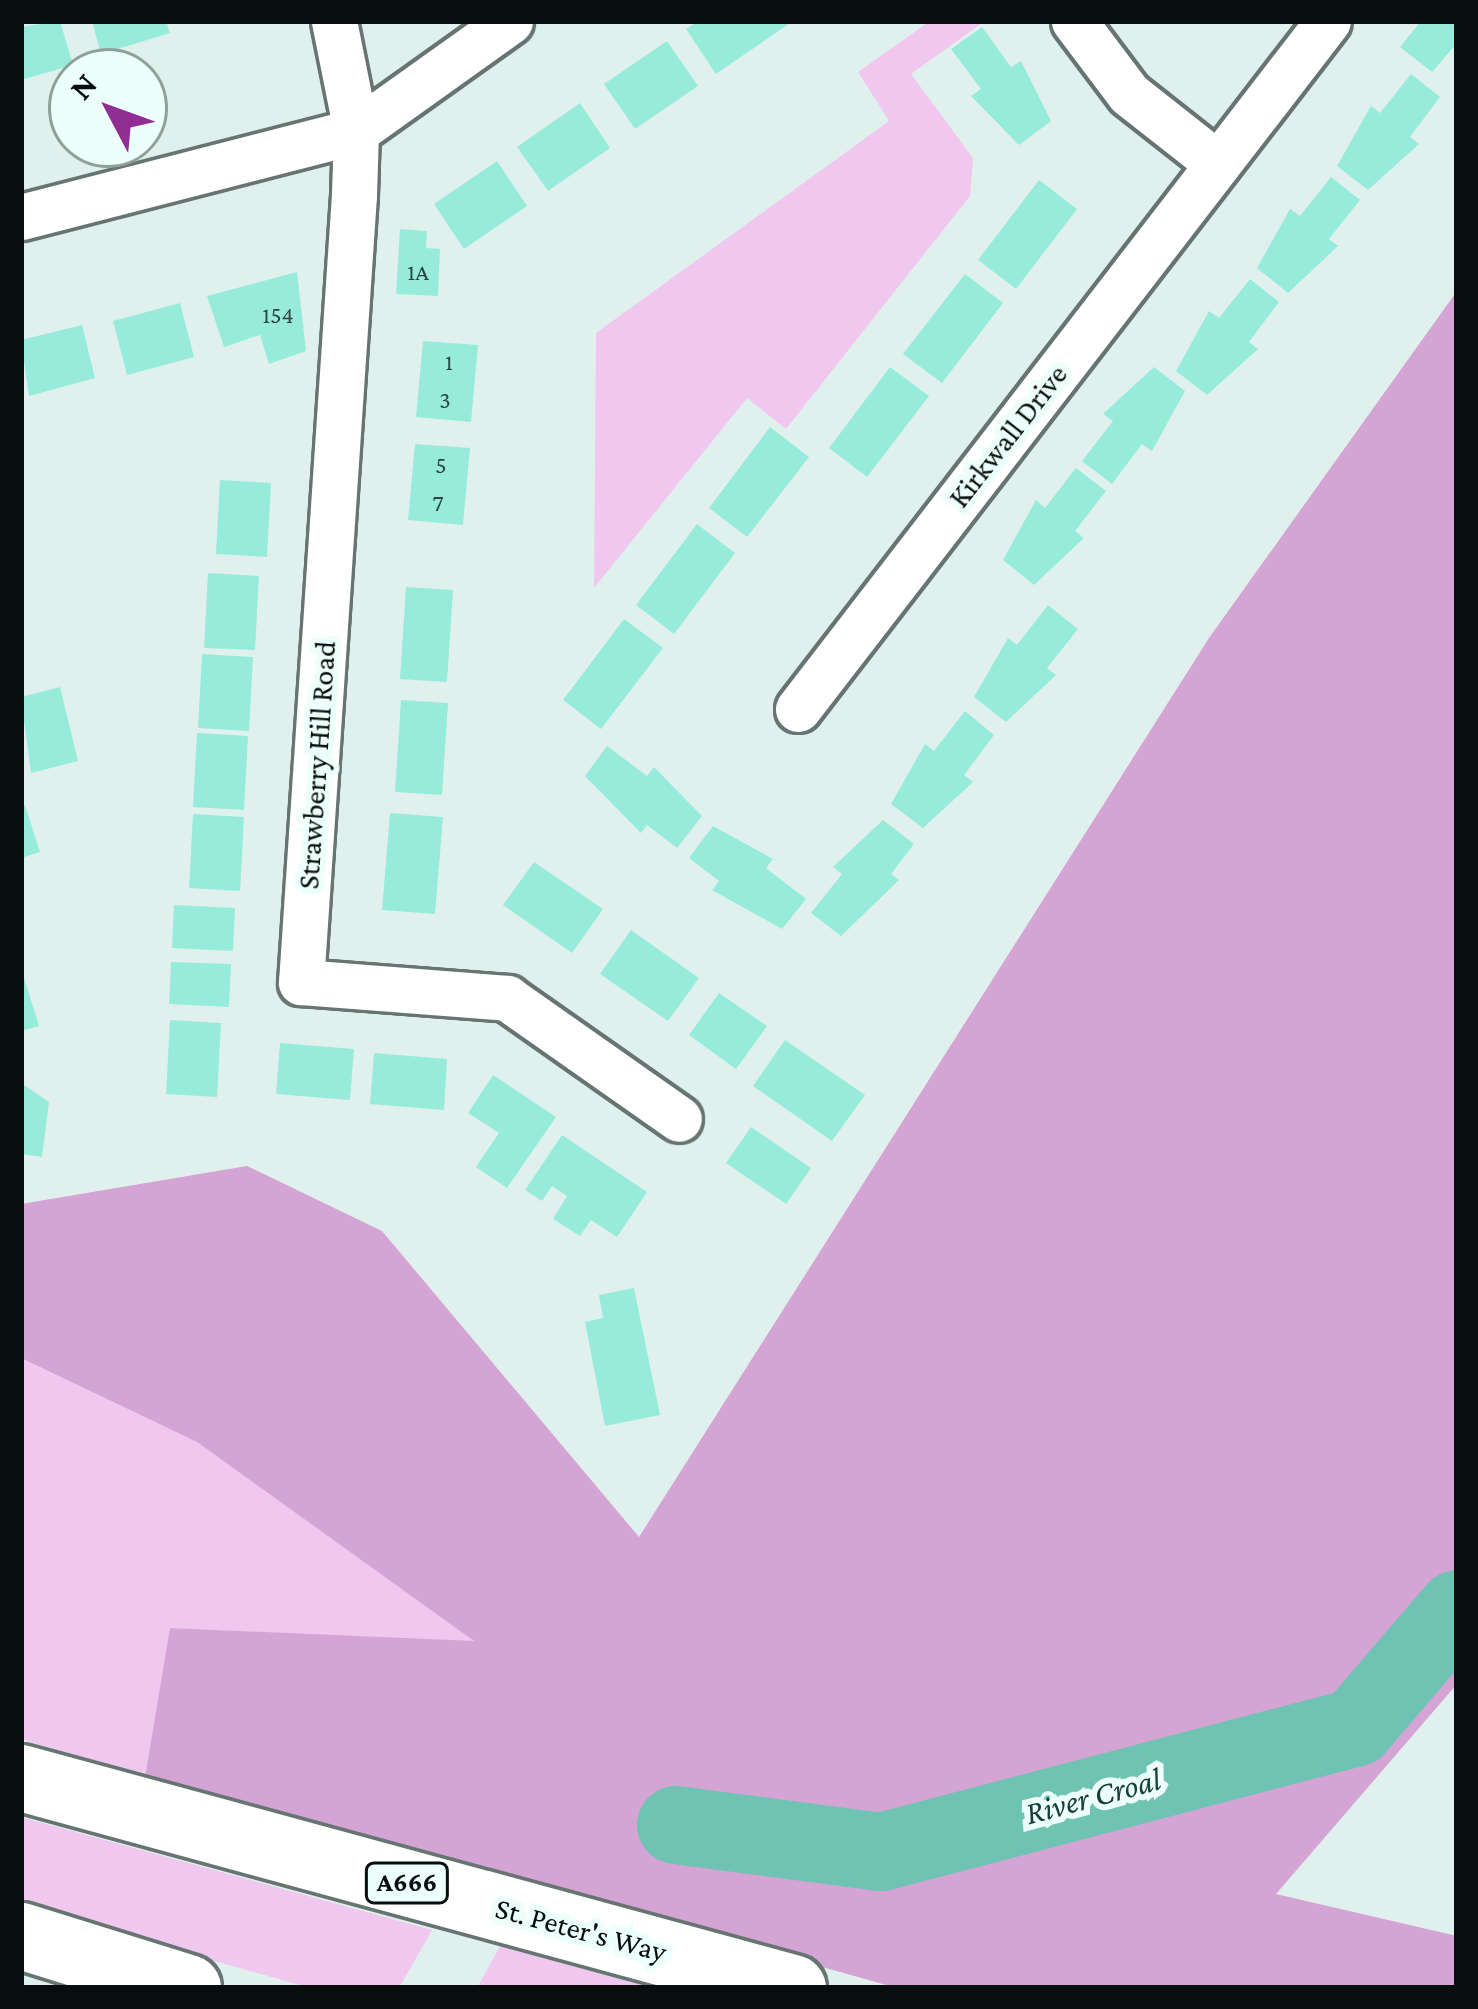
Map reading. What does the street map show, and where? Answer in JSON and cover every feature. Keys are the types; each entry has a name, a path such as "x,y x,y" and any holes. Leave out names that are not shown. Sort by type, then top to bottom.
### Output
{"highway":[{"name":"St. Peter's Way","path":"21,1778 794,1988"},
{"path":"21,1936 188,1988"}],"street":[{"path":"334,21 356,131"},
{"path":"21,217 356,131 510,21"},
{"path":"1074,21 1129,94 1218,164"},
{"name":"Kirkwall Drive","path":"798,709 1328,21"},
{"name":"Strawberry Hill Road","path":"356,131 301,982 507,998 679,1119"}],"shaded area":[{"path":"930,21 985,21 911,74 973,158 970,196 786,429 747,398 594,588 596,333 889,121 858,72"},
{"path":"1457,291 1457,1684 1276,1894 1457,1936 1457,1988 897,1988 145,1777 170,1628 474,1641 197,1442 21,1358 21,1204 247,1166 382,1231 639,1537 1209,638"},
{"path":"21,1358 197,1442 476,1642 171,1628 145,1777 21,1739"},
{"path":"21,1817 432,1930 399,1988 310,1988 21,1906"},
{"path":"500,1946 653,1988 477,1988"}],"building":[{"path":"60,21 68,48 48,48 48,72 21,80 21,27"},
{"path":"92,21 166,21 170,33 121,48 99,48"},
{"path":"698,21 793,21 716,74 686,29"},
{"path":"1421,21 1457,21 1457,43 1432,72 1400,47"},
{"path":"982,27 1011,67 1021,61 1051,121 1019,145 971,96 981,89 951,49"},
{"path":"667,41 698,86 635,129 604,84"},
{"path":"1411,74 1440,97 1410,137 1419,144 1368,190 1337,166 1371,106 1380,113"},
{"path":"580,103 610,148 548,191 517,147"},
{"path":"497,161 527,206 464,249 434,204"},
{"path":"1331,177 1360,200 1329,239 1338,246 1288,293 1257,268 1290,209 1300,216"},
{"path":"1039,180 1077,209 1016,289 978,260"},
{"path":"400,229 427,231 426,248 440,249 438,296 396,294"},
{"path":"297,272 306,351 269,364 260,335 224,347 207,296"},
{"path":"965,274 1003,303 942,383 903,354"},
{"path":"1250,279 1279,302 1249,342 1258,349 1207,395 1176,371 1209,311 1219,318"},
{"path":"180,303 194,357 127,375 113,321"},
{"path":"82,325 95,378 29,396 21,340"},
{"path":"423,341 478,345 471,422 416,417"},
{"path":"890,367 929,396 867,477 829,448"},
{"path":"1154,367 1185,391 1152,451 1142,444 1112,484 1082,461 1113,421 1103,414"},
{"path":"770,427 809,457 747,537 709,508"},
{"path":"415,444 470,448 463,525 408,520"},
{"path":"1076,468 1106,491 1075,531 1084,538 1034,585 1003,560 1036,500 1045,508"},
{"path":"220,480 271,483 267,557 216,554"},
{"path":"697,524 735,553 674,634 636,605"},
{"path":"208,573 259,576 255,650 204,648"},
{"path":"406,587 453,590 447,682 400,679"},
{"path":"1048,605 1078,629 1047,668 1056,675 1006,722 974,697 1008,638 1017,645"},
{"path":"624,619 663,648 601,729 563,700"},
{"path":"202,654 253,657 249,731 198,728"},
{"path":"60,687 78,761 31,773 21,697"},
{"path":"401,700 448,703 442,795 395,792"},
{"path":"965,711 994,735 964,775 973,782 923,828 891,804 925,744 934,751"},
{"path":"197,733 248,736 244,810 193,807"},
{"path":"607,746 647,776 654,767 702,816 677,848 647,825 641,833 585,776"},
{"path":"25,805 40,852 21,858 21,806"},
{"path":"390,813 443,817 435,914 382,910"},
{"path":"193,814 244,817 240,891 189,888"},
{"path":"883,820 914,844 891,874 899,880 841,936 811,913 842,874 833,867"},
{"path":"713,826 773,859 766,868 806,899 782,929 712,890 719,881 689,858"},
{"path":"534,862 603,909 572,953 503,905"},
{"path":"174,905 235,908 233,951 172,948"},
{"path":"631,930 699,978 668,1021 600,974"},
{"path":"171,962 231,964 229,1007 169,1004"},
{"path":"21,968 39,1026 21,1031"},
{"path":"719,993 767,1026 736,1069 689,1035"},
{"path":"170,1020 221,1023 217,1097 166,1094"},
{"path":"785,1040 865,1095 832,1141 753,1086"},
{"path":"280,1043 354,1049 350,1100 276,1094"},
{"path":"374,1053 447,1059 444,1110 370,1104"},
{"path":"493,1075 556,1117 507,1188 476,1167 499,1133 468,1113"},
{"path":"21,1083 49,1102 42,1157 21,1154"},
{"path":"751,1127 811,1168 786,1204 726,1163"},
{"path":"562,1135 647,1192 617,1237 591,1220 580,1236 553,1219 567,1196 552,1186 542,1201 525,1190"},
{"path":"634,1288 660,1415 605,1426 585,1322 603,1318 599,1295"}],"waterway":[{"name":"River Croal","path":"676,1825 881,1852 1356,1727 1457,1609"}]}
